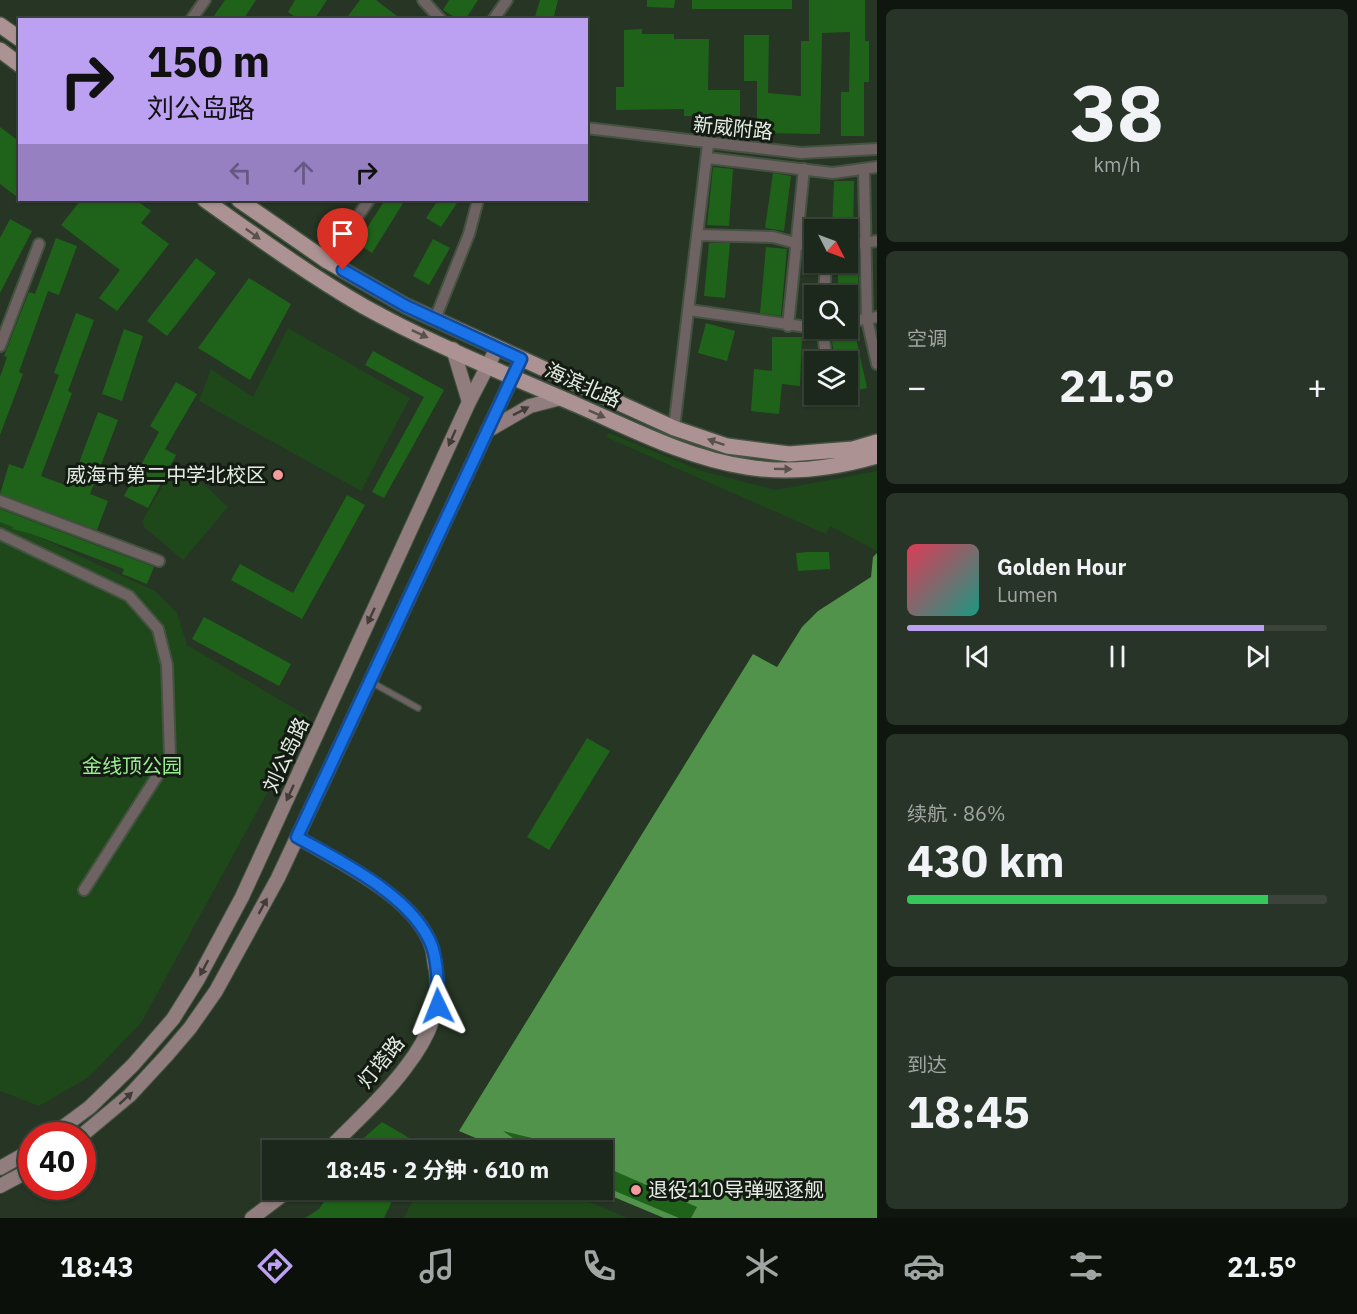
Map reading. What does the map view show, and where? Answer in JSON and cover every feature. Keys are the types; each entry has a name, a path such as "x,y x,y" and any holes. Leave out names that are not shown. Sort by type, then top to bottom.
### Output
{"main road":[{"path":"0,25 18,38"},
{"path":"0,50 18,63"},
{"name":"海滨北路","path":"206,201 317,278 374,311 488,366 680,450 748,468 816,469 877,456"},
{"name":"海滨北路","path":"240,201 327,261 435,319 674,428 727,446 789,454 853,449 877,442"},
{"name":"刘公岛路","path":"70,1122 90,1107 133,1065 173,1019 198,979 242,897 469,402 497,348"},
{"path":"453,349 469,402"},
{"path":"96,1123 130,1095 190,1028 216,991 278,879 521,359"},
{"path":"485,432 530,406 561,398"},
{"name":"灯塔路","path":"297,837 385,890 414,917 432,947 438,986 438,1006 430,1028 406,1068 338,1140"},
{"path":"0,1168 18,1158"},
{"path":"0,1186 18,1176"},
{"path":"252,1218 276,1200"}],"street":[{"path":"192,18 205,0"},
{"path":"423,0 439,18"},
{"path":"495,18 507,0"},
{"name":"新威附路","path":"588,128 801,153 877,149"},
{"path":"674,428 699,235 708,144"},
{"path":"708,158 833,173 877,167"},
{"path":"864,169 872,242 872,318 877,364"},
{"path":"788,326 804,170"},
{"path":"327,261 368,201"},
{"path":"435,319 469,234 478,201"},
{"path":"699,235 773,237 804,245"},
{"path":"0,346 39,244"},
{"path":"689,310 804,327"},
{"path":"0,501 159,561"},
{"path":"0,534 129,596 158,629 167,665 170,756 84,890"}],"lane":[{"path":"369,682 418,708"}],"green space":[{"path":"288,328 410,398 361,491 199,401 211,369 253,397"},
{"path":"609,433 702,471 776,490 877,471 877,551 830,526 826,534 606,437"},
{"path":"172,470 195,478 228,507 183,560 144,527 142,521"},
{"name":"金线顶公园","path":"0,519 155,591 177,613 187,645 309,717 141,1023 89,1077 39,1106 0,1091"},
{"path":"415,1200 584,1200 628,1218 404,1218"}],"shaded area":[{"path":"877,553 877,1218 664,1218 613,1197 613,1140 480,1140 459,1131 753,654 777,667 802,627 818,611 871,577 873,557"}],"building":[{"path":"225,0 256,0 244,18 212,18"},
{"path":"295,0 327,0 315,18 296,18 288,12"},
{"path":"360,0 376,0 399,18 346,18"},
{"path":"449,0 478,0 466,18 456,18 443,10"},
{"path":"540,0 558,0 554,18 535,18"},
{"path":"647,0 675,0 674,8 647,7"},
{"path":"692,0 792,0 792,9 692,9"},
{"path":"809,0 865,0 865,41 869,41 869,82 864,82 864,136 841,136 841,92 849,92 850,32 822,33 820,134 757,133 757,81 744,81 744,35 769,35 768,93 801,96 801,41 809,41"},
{"path":"642,29 642,34 674,34 674,39 709,39 708,90 740,90 740,116 684,116 684,109 616,110 616,87 624,87 624,30"},
{"path":"0,127 18,140 18,198 0,184"},
{"path":"713,167 733,169 729,226 707,225"},
{"path":"773,173 791,176 784,231 765,228"},
{"path":"834,181 854,181 853,219 832,219"},
{"path":"80,201 137,201 151,211 141,223 169,244 117,311 99,298 120,270 61,225"},
{"path":"384,201 404,201 372,253 357,243"},
{"path":"437,201 458,201 441,227 426,218"},
{"path":"10,219 32,231 0,293 0,238"},
{"path":"56,238 77,246 59,295 48,291 19,372 23,374 0,435 0,377 7,357 4,356 29,292 35,294"},
{"path":"433,239 450,248 429,285 413,276"},
{"path":"709,243 730,243 725,298 704,296"},
{"path":"766,247 787,249 781,316 760,313"},
{"path":"858,255 859,310 858,285 838,285 838,273 858,273"},
{"path":"196,258 216,273 167,336 147,321"},
{"path":"249,278 291,304 250,380 198,348"},
{"path":"76,313 94,320 68,391 72,393 41,476 70,487 98,412 118,420 90,494 108,501 97,530 0,494 9,464 23,469 59,375 54,373"},
{"path":"706,323 735,331 727,361 698,353"},
{"path":"124,329 143,336 122,401 102,394"},
{"path":"772,337 802,337 800,386 782,384 779,414 751,411 754,369 772,371"},
{"path":"831,339 856,339 867,388 858,390 858,351 834,351"},
{"path":"373,351 444,390 384,498 372,492 424,397 365,365"},
{"path":"176,382 197,394 165,449 176,455 148,508 124,496 159,432 150,426"},
{"path":"347,495 365,505 302,619 231,580 240,564 293,593"},
{"path":"0,509 154,567 147,584 122,574 124,569 29,533 12,529 13,527 0,522"},
{"path":"829,552 830,569 798,571 796,553"},
{"path":"204,617 291,664 279,686 192,639"},
{"path":"587,738 610,751 549,850 527,837"},
{"path":"382,1122 413,1140 361,1140"},
{"path":"503,1131 540,1140 516,1140"},
{"name":"退役110导弹驱逐舰","path":"613,1170 697,1207 691,1218 679,1218 613,1190"},
{"path":"325,1200 393,1200 384,1218 305,1218 319,1209"}],"place":[{"name":"威海市第二中学北校区","path":"278,475"},
{"name":"退役110导弹驱逐舰","path":"636,1190"}],"route":[{"path":"343,270 406,306 521,359 451,504 297,837 385,890 414,917 432,947 438,986 438,1006"}]}
